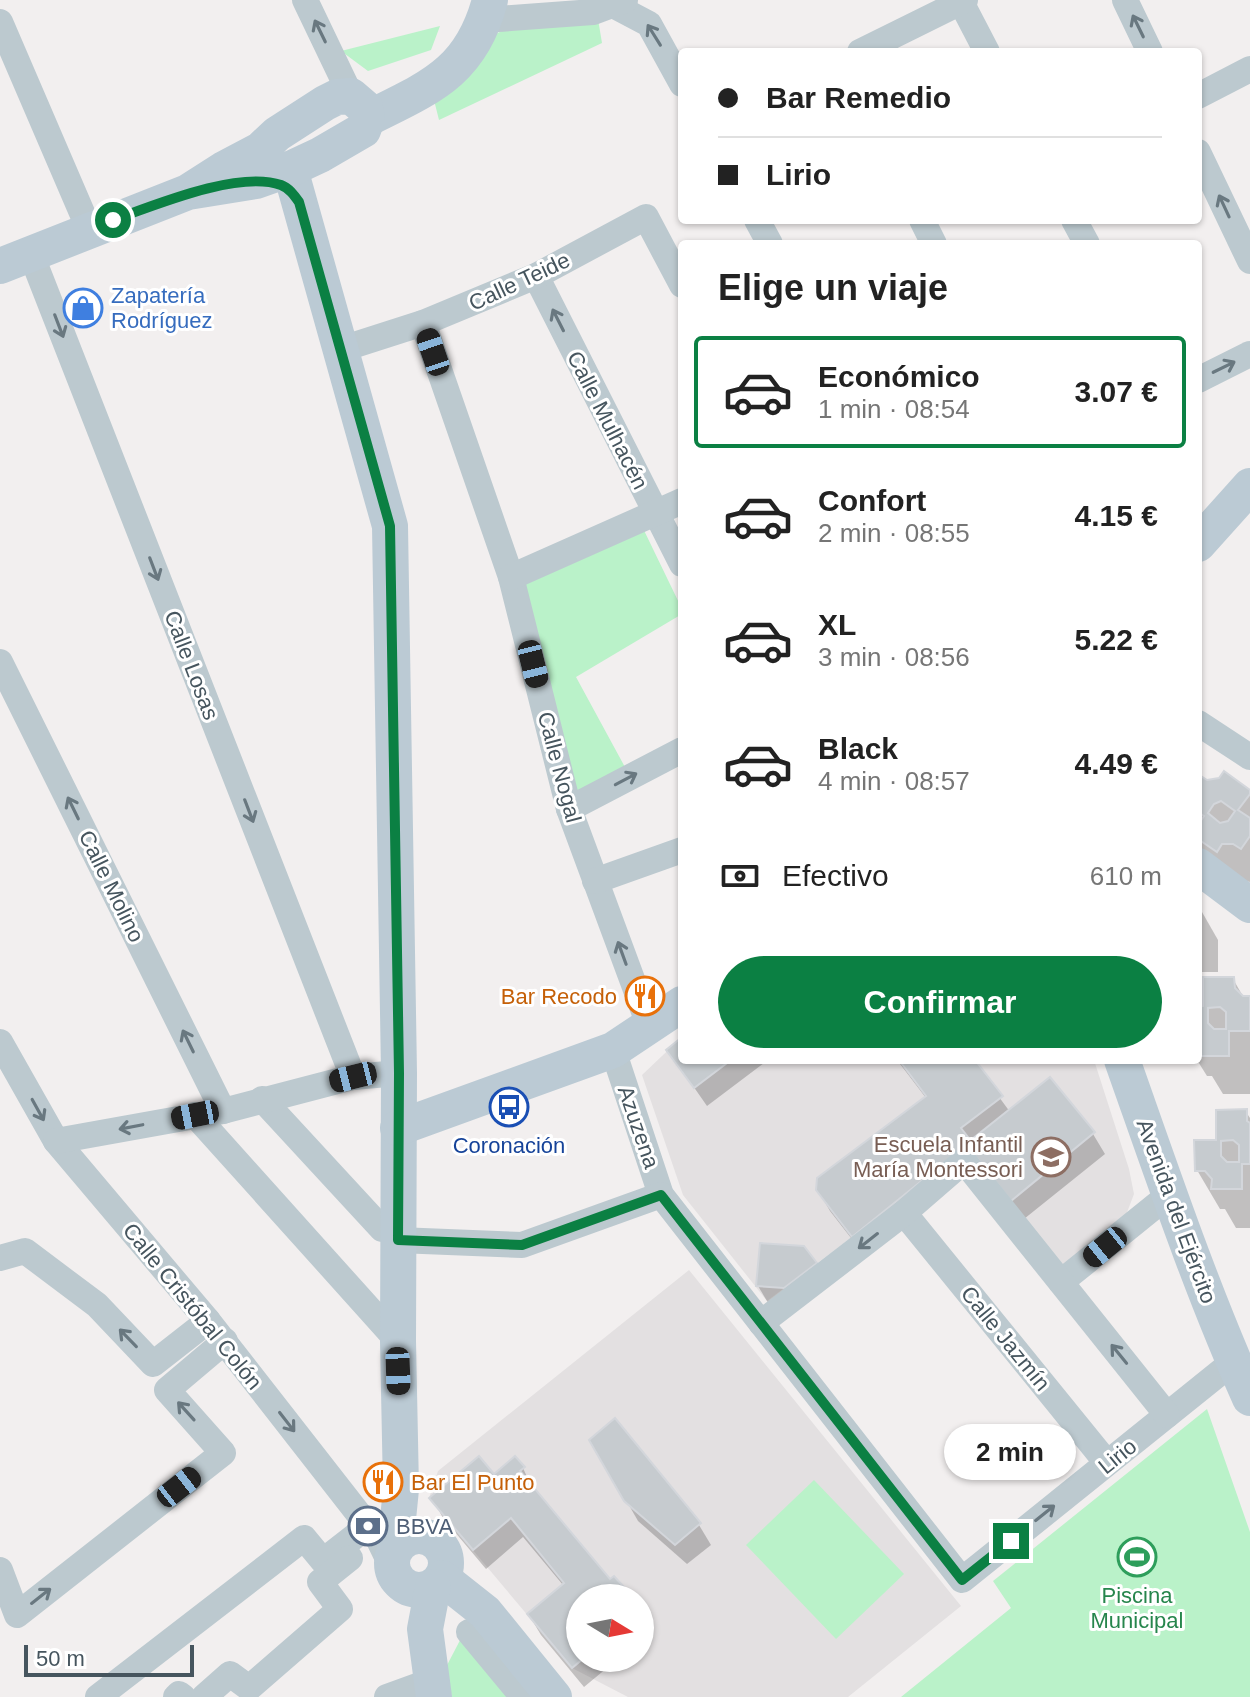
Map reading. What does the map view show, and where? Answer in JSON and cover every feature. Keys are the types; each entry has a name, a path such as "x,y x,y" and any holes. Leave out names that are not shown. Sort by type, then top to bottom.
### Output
{"street":[{"path":"15,260 188,192 224,169 283,172 363,130 359,105 305,0"},
{"path":"1125,0 1148,48"},
{"path":"868,48 963,1 985,48"},
{"path":"359,105 441,55 483,7 593,12 617,2 649,24 678,77"},
{"path":"0,22 89,229"},
{"path":"1202,94 1250,69"},
{"path":"359,105 337,97 277,134 283,172 342,349 390,526 399,1073 390,1235 398,1341 401,1489 411,1629 432,1689 387,1697"},
{"path":"1202,160 1247,248"},
{"name":"Calle Teide","path":"342,349 423,323 536,276 646,217 678,277"},
{"name":"Calle Losas","path":"15,260 353,1077"},
{"name":"Calle Mulhacén","path":"536,276 678,557"},
{"name":"Calle Nogal","path":"423,323 511,577 569,809 649,1025"},
{"path":"1202,378 1250,354"},
{"path":"1202,540 1250,486"},
{"path":"511,577 678,503"},
{"name":"Calle Molino","path":"0,662 223,1111"},
{"path":"1202,726 1250,757"},
{"path":"569,809 678,752"},
{"path":"595,881 678,851"},
{"path":"1202,869 1250,905"},
{"path":"398,1128 613,1050 678,1007"},
{"name":"Calle Cristóbal Colón","path":"0,1042 56,1141 405,1559"},
{"name":"Azuzena","path":"613,1050 661,1195 962,1580"},
{"name":"Avenida del Ejército","path":"1123,1064 1233,1362 1250,1398"},
{"path":"56,1141 223,1111 353,1077 399,1073"},
{"path":"262,1099 390,1235 522,1245 661,1195"},
{"path":"195,1115 398,1341"},
{"path":"761,1323 904,1213 964,1161 1167,1415"},
{"path":"1061,1282 1170,1194"},
{"name":"Calle Jazmín","path":"904,1213 1107,1463"},
{"path":"0,1258 25,1251 97,1305 153,1364 208,1321"},
{"path":"0,1570 17,1615 223,1453 167,1390 225,1341"},
{"name":"Lirio","path":"962,1580 1233,1362"},
{"path":"98,1697 304,1538 323,1561 405,1559 485,1612 554,1697"},
{"path":"204,1697 230,1674 249,1688 340,1609 320,1582 405,1559"},
{"path":"469,1632 523,1697"},
{"path":"176,1697 179,1694 183,1697"}],"shaded area":[{"path":"678,1041 678,1064 1095,1064 1134,1194 1126,1215 1063,1266 966,1145 767,1301 683,1195 642,1075"},
{"path":"689,1270 961,1606 848,1697 628,1697 580,1672 654,1672 654,1584 566,1584 566,1661 429,1498 438,1471"}],"green space":[{"path":"597,13 602,43 439,120 434,100 485,39 523,21"},
{"path":"440,26 431,50 368,71 341,51"},
{"path":"638,518 678,601 678,616 576,677 626,769 576,802 517,576"},
{"name":"Piscina Municipal","path":"1207,1409 1250,1532 1250,1697 901,1697 1011,1608 993,1581"},
{"path":"814,1480 904,1574 836,1639 746,1545"},
{"path":"468,1625 534,1697 452,1697 445,1669"}],"building":[{"path":"1224,771 1250,790 1238,810 1250,818 1250,836 1241,849 1233,844 1222,844 1217,852 1202,842 1202,777 1207,780 1219,778","holes":["1221,801 1235,811 1228,821 1220,823 1208,813 1214,804"]},
{"path":"1203,977 1234,977 1235,988 1243,996 1250,996 1250,1031 1229,1031 1229,1056 1202,1056","holes":["1220,1007 1226,1012 1226,1029 1214,1029 1208,1023 1208,1008"]},
{"path":"678,1040 678,1064 726,1064 694,1088 666,1050"},
{"path":"902,1064 978,1064 1003,1096 961,1128 971,1141 852,1237 816,1190 817,1178 926,1096"},
{"path":"1050,1077 1095,1132 1011,1201 966,1144"},
{"path":"1247,1109 1250,1164 1242,1164 1242,1189 1211,1189 1212,1179 1205,1171 1195,1171 1194,1140 1216,1140 1216,1110","holes":["1233,1140 1239,1145 1239,1162 1227,1162 1221,1156 1221,1141"]},
{"path":"760,1243 804,1246 817,1263 784,1288 756,1286"},
{"path":"615,1418 701,1523 675,1545 624,1501 589,1440"},
{"path":"479,1456 494,1474 515,1456 525,1467 520,1471 610,1579 614,1576 621,1584 566,1584 566,1661 527,1614 564,1583 511,1518 473,1550 429,1498"}],"place":[{"name":"Zapatería Rodríguez","path":"83,308"},
{"name":"Bar Recodo","path":"645,996"},
{"name":"Coronación","path":"509,1107"},
{"name":"Escuela Infantil María Montessori","path":"1051,1157"},
{"name":"Bar El Punto","path":"383,1482"},
{"name":"BBVA","path":"368,1526"},
{"name":"Piscina Municipal","path":"1137,1557"}],"route":[{"path":"113,220 188,192 256,181 284,186 299,202 342,349 390,526 399,1073 398,1240 522,1245 661,1195 962,1580 1011,1541"}]}
